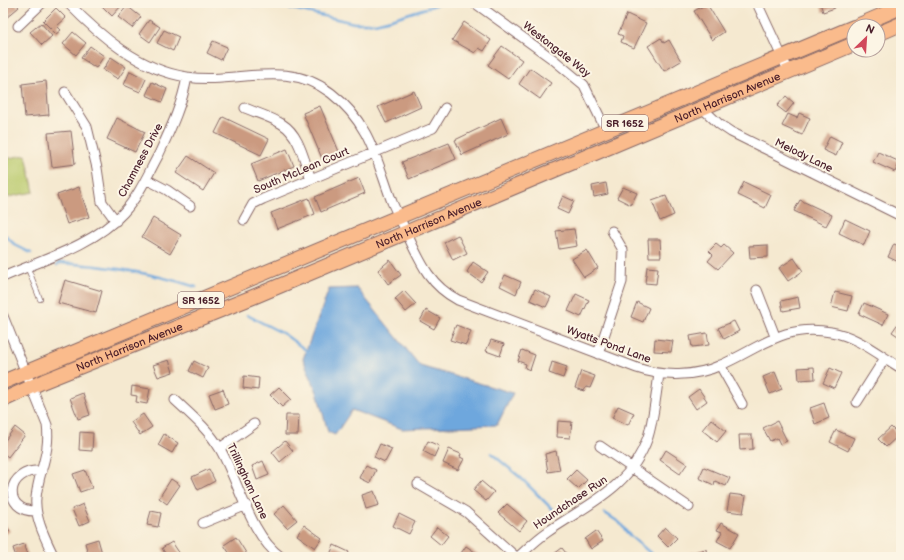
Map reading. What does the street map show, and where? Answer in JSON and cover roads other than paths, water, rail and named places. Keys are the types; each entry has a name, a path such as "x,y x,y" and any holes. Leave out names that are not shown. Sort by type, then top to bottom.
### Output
{"main road":[{"path":"876,18 901,7"},
{"path":"886,31 901,24"},
{"name":"North Harrison Avenue","path":"3,382 606,130 781,59 846,31"},
{"name":"North Harrison Avenue","path":"3,400 32,386 253,297 406,231 846,47"}],"street":[{"path":"18,26 42,3"},
{"name":"Wyatts Pond Lane","path":"68,3 100,32 141,62 165,72 187,77 204,78 268,74 285,75 307,81 329,92 348,108 363,128 375,151 393,204 427,274 448,295 470,306 598,354 659,374 691,373 720,366 775,336 796,330 809,329 832,332 854,339 901,368"},
{"name":"Westongate Way","path":"475,3 554,60 584,85 606,130"},
{"path":"757,3 781,59 789,72"},
{"name":"Chamness Drive","path":"3,277 85,242 116,221 129,206 146,179 178,112 187,77"},
{"path":"66,92 86,127 97,168 102,202 116,221"},
{"path":"245,108 282,124 289,130 296,139 311,179"},
{"name":"South McLean Court","path":"244,220 253,204 375,151 433,128 445,108"},
{"name":"Melody Lane","path":"702,108 719,124 732,132 901,216"},
{"path":"146,179 168,190 190,206"},
{"path":"598,354 622,282 623,250 612,231"},
{"path":"757,290 775,336"},
{"path":"3,316 47,425 48,434 46,457 36,499 36,511 54,557"},
{"path":"857,402 885,358"},
{"path":"720,366 742,404"},
{"name":"Houndchase Run","path":"517,557 546,533 611,491 632,467 644,447 650,429 659,374"},
{"name":"Trillingham Lane","path":"175,400 202,425 220,448 263,538 281,557"},
{"path":"220,448 254,424"},
{"path":"600,446 689,507"},
{"path":"36,511 27,512 20,508 15,502 12,492 17,478 23,473 31,470 42,471"},
{"path":"418,484 466,512 517,557"},
{"path":"203,523 246,505"}],"lane":[{"path":"27,266 40,299"}],"water":[{"path":"357,288 420,366 513,393 497,425 402,429 352,410 335,435 328,432 317,392 303,359 329,289"}],"waterway":[{"path":"244,3 256,6 285,7 354,23 375,23 442,3"},
{"path":"3,233 15,245 31,253"},
{"path":"57,265 59,263 77,264 128,270 162,277 196,287"},
{"path":"247,315 284,334 307,351"},
{"path":"491,453 521,478 555,512"},
{"path":"605,513 620,523 628,534 655,557"}]}
